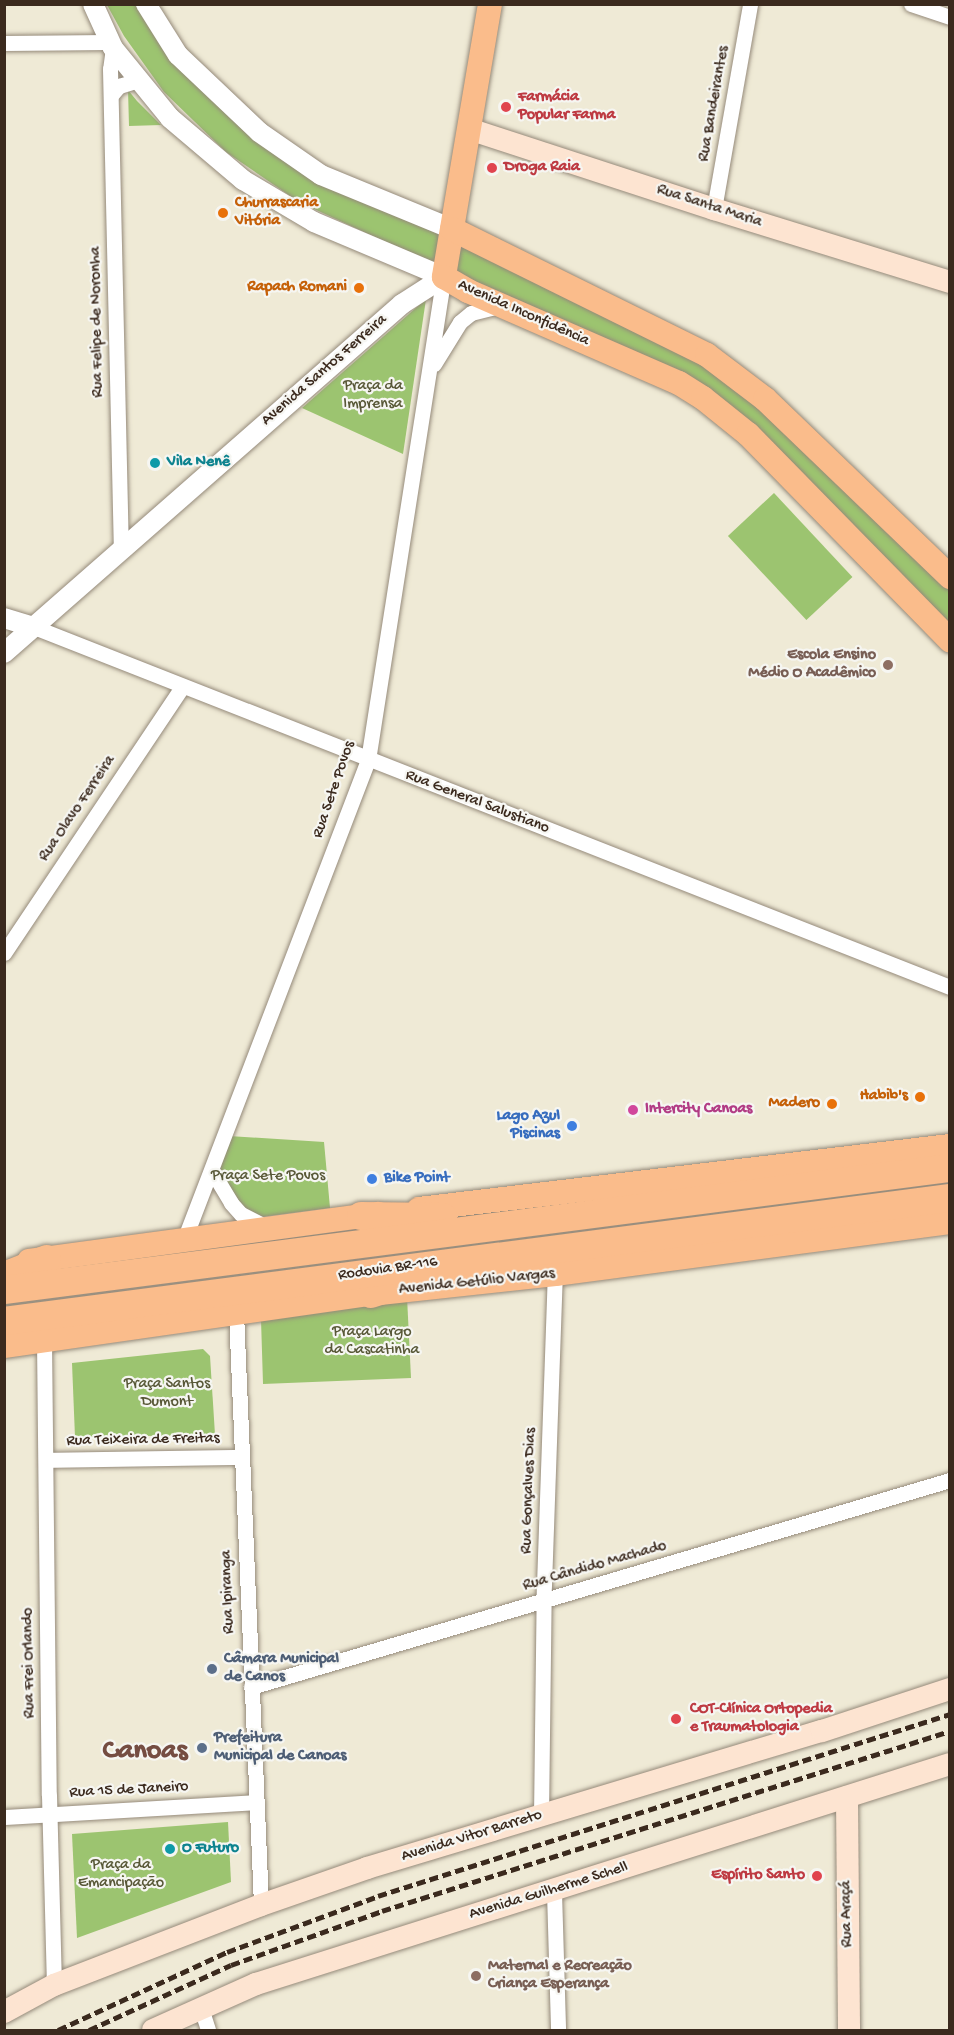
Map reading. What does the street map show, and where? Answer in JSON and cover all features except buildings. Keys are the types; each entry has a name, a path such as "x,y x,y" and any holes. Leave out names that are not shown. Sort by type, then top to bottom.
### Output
{"highway":[{"name":"Rodovia BR-116","path":"4,1290 950,1168"},
{"name":"Rodovia BR-116","path":"4,1321 950,1198"},
{"path":"361,1216 550,1218"},
{"path":"371,1294 489,1257"},
{"path":"4,1276 47,1259"}],"main road":[{"path":"444,277 490,4"},
{"name":"Rua Santa Maria","path":"469,129 714,209 950,282"},
{"path":"452,229 707,355 765,399 950,577"},
{"name":"Avenida Inconfidência","path":"444,277 679,384 703,398 748,434 950,640"},
{"path":"4,1264 361,1216 950,1146"},
{"name":"Avenida Getúlio Vargas","path":"4,1346 371,1294 555,1274 950,1222"},
{"name":"Avenida Vitor Barreto","path":"4,2012 54,1985 261,1905 367,1868 822,1731 950,1689"},
{"name":"Avenida Guilherme Schell","path":"153,2031 256,1984 554,1892 950,1764"},
{"name":"Rua Araçá","path":"847,1797 849,2031"}],"street":[{"name":"Avenida Inconfidência","path":"93,4 111,45 170,118 243,180 314,222 444,277"},
{"path":"146,4 178,55 258,132 321,175 452,229"},
{"name":"Rua Bandeirantes","path":"714,209 750,4"},
{"path":"911,4 950,17"},
{"path":"4,43 111,45"},
{"name":"Rua Felipe de Noronha","path":"111,45 121,550"},
{"path":"111,94 118,86 139,80"},
{"name":"Rua Sete Povos","path":"184,1240 368,760 444,277"},
{"name":"Avenida Santos Ferreira","path":"4,653 402,304 444,277"},
{"name":"Rua Sete Povos","path":"430,369 460,322 471,314 503,305"},
{"name":"Rua General Salustiano","path":"4,618 34,627 950,987"},
{"name":"Rua Olavo Ferreira","path":"5,949 183,686"},
{"path":"212,1171 221,1190 236,1209 269,1228"},
{"name":"Rua Gonçalves Dias","path":"541,1816 544,1601 555,1274"},
{"name":"Rua Ipiranga","path":"236,1313 261,1905"},
{"name":"Rua Frei Orlando","path":"44,1340 49,1815 54,1985"},
{"name":"Rua Teixeira de Freitas","path":"46,1460 241,1457"},
{"name":"Rua Cândido Machado","path":"251,1687 950,1480"},
{"name":"Rua 15 de Janeiro","path":"4,1817 255,1802"},
{"path":"554,1892 558,2031"},
{"path":"201,2008 208,2031"}],"green space":[{"path":"107,5 140,5 256,139 421,226 700,357 761,403 941,580 949,589 949,627 687,381 299,202 226,152 164,92 124,36"},
{"path":"128,90 137,101 161,125 129,126"},
{"name":"Praça da Imprensa","path":"426,299 403,454 302,408"},
{"path":"774,493 852,577 806,620 728,536"},
{"name":"Praça Sete Povos","path":"229,1136 324,1142 330,1208 261,1217 245,1210 217,1172"},
{"name":"Praça Largo da Cascatinha","path":"407,1297 411,1378 263,1384 261,1319"},
{"name":"Praça Santos Dumont","path":"203,1349 210,1356 215,1435 75,1437 72,1363"},
{"name":"Praça da Emancipação","path":"228,1822 231,1882 77,1938 72,1834"}],"railway":[{"path":"58,2030 227,1952 378,1896 950,1714"},
{"path":"89,2030 231,1965 382,1911 950,1731"}],"place":[{"name":"Farmácia Popular Farma","path":"506,107"},
{"name":"Droga Raia","path":"492,168"},
{"name":"Churrascaria Vitória","path":"223,213"},
{"name":"Rapach Romani","path":"359,288"},
{"name":"Vila Nenê","path":"155,463"},
{"name":"Escola Ensino Médio O Acadêmico","path":"888,665"},
{"name":"Habib's","path":"920,1097"},
{"name":"Madero","path":"832,1104"},
{"name":"Intercity Canoas","path":"633,1110"},
{"name":"Lago Azul Piscinas","path":"572,1126"},
{"name":"Bike Point","path":"372,1179"},
{"name":"Câmara Municipal de Canos","path":"212,1669"},
{"name":"COT-Clínica Ortopedia e Traumatologia","path":"676,1719"},
{"name":"Prefeitura Municipal de Canoas","path":"202,1748"},
{"name":"O Futuro","path":"170,1849"},
{"name":"Espírito Santo","path":"817,1876"},
{"name":"Maternal e Recreação Criança Esperança","path":"476,1976"}],"district":[{"name":"Canoas","path":"145,1752"}]}
